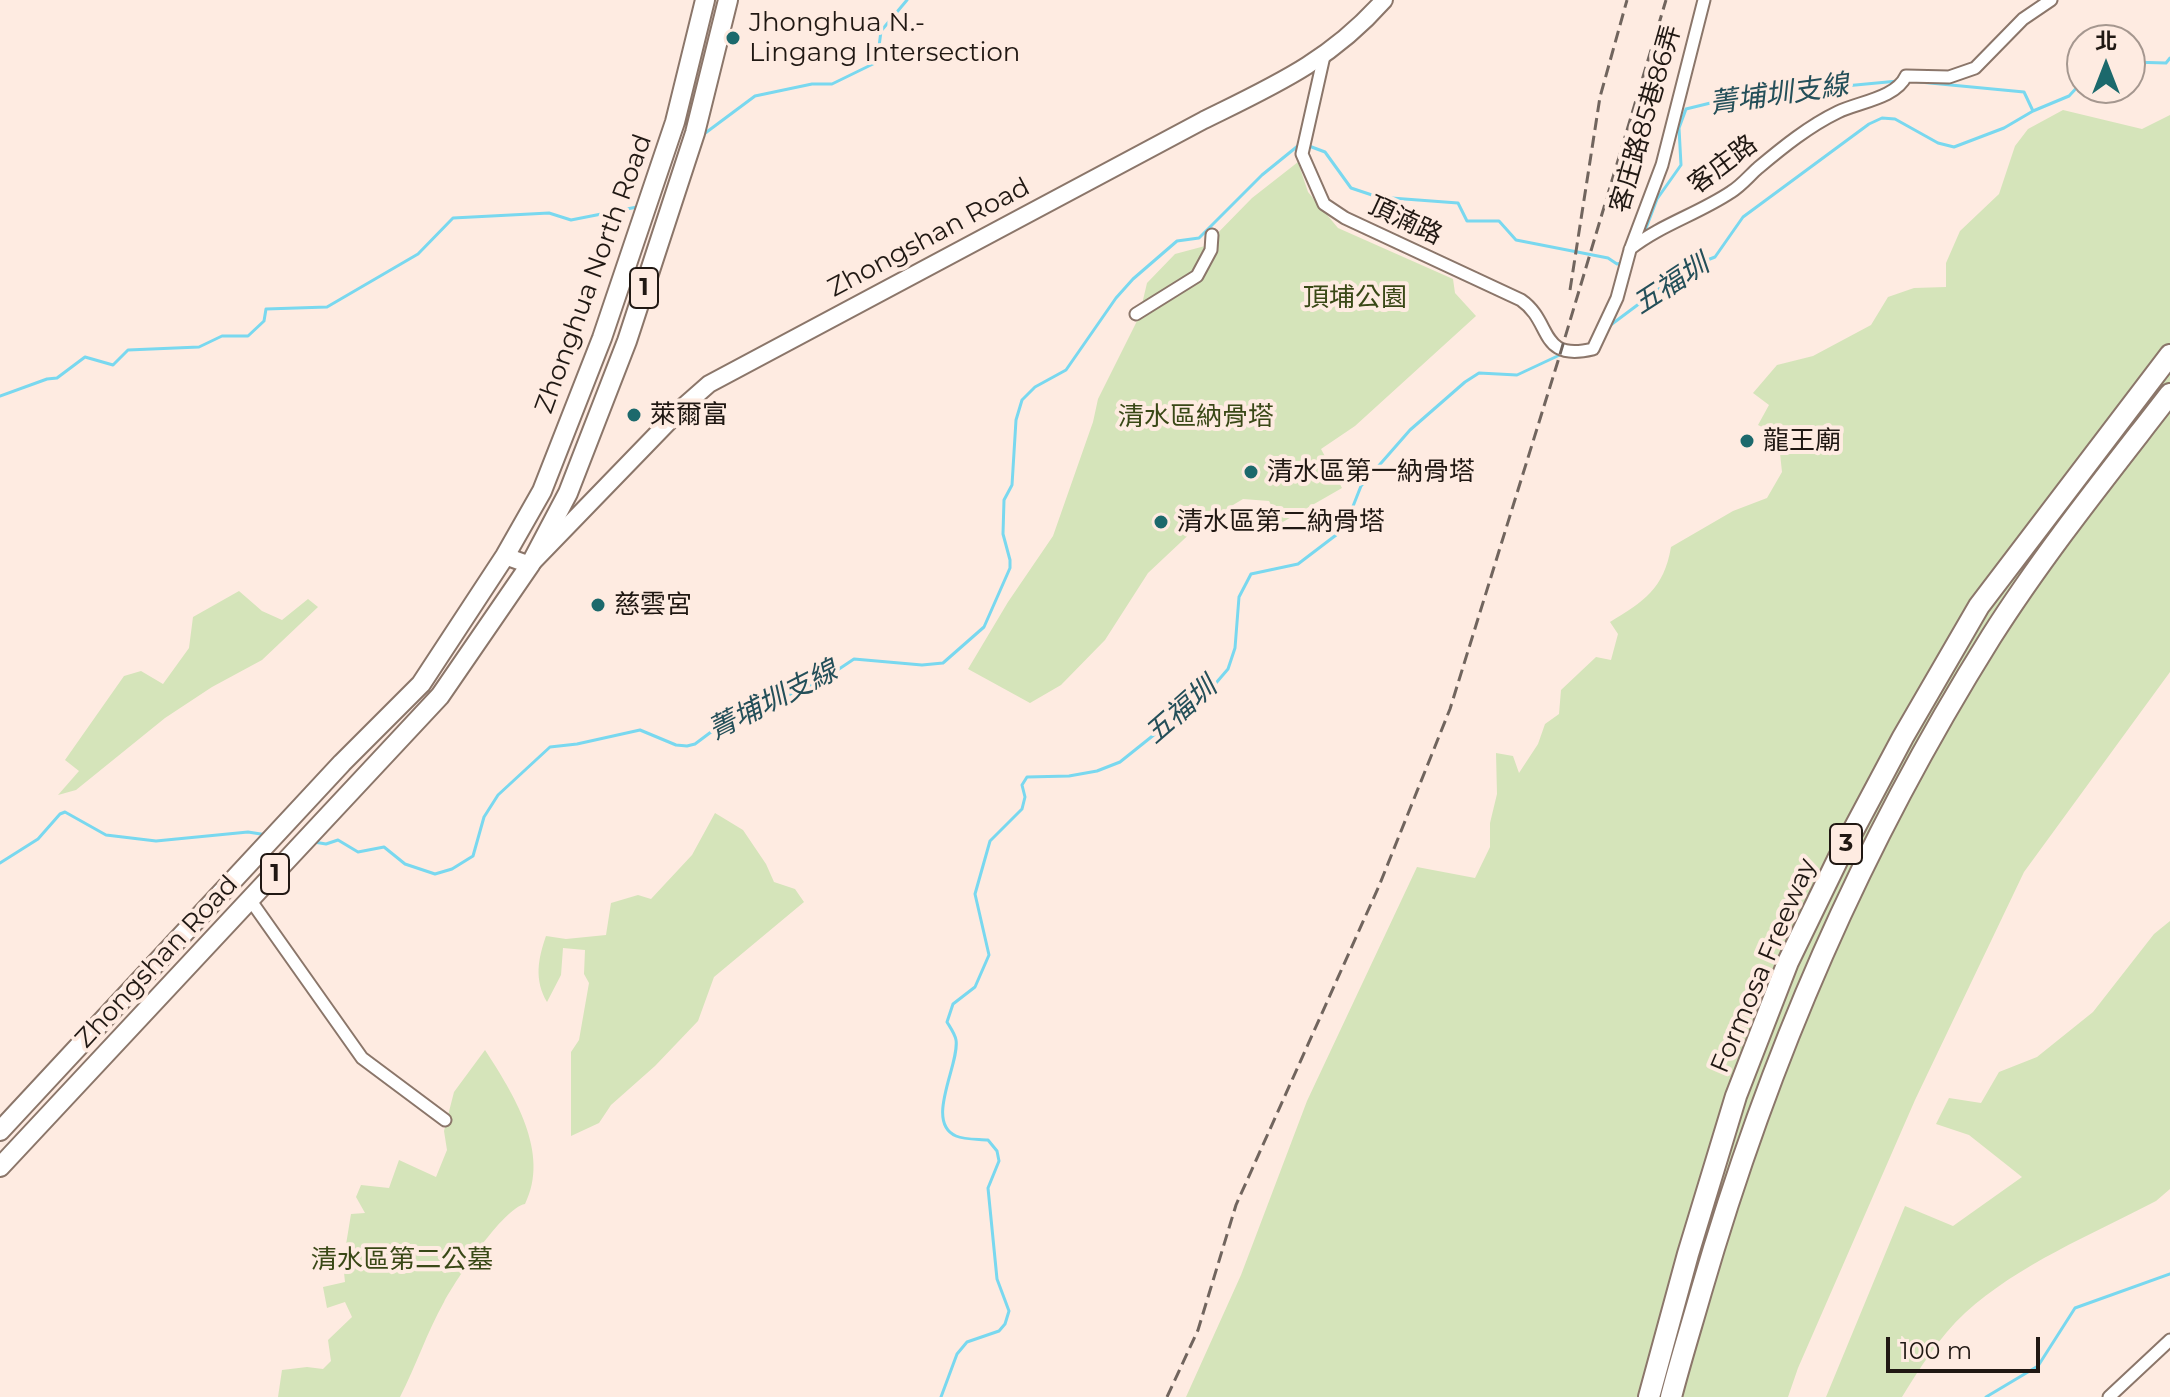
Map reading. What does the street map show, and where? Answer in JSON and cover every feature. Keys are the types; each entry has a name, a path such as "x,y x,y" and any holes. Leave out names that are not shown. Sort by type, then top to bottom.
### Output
{"highway":[{"name":"Formosa Freeway","path":"1649,1397 1736,1096 1788,962 1838,859 1903,737 1979,606 2170,355"},
{"name":"Formosa Freeway","path":"1671,1397 1730,1190 1804,992 1858,873 1919,757 1993,635 2057,541 2170,394"}],"main road":[{"name":"Zhonghua North Road","path":"505,556 542,491 602,338 675,122 705,0"},
{"name":"Zhonghua North Road","path":"530,565 568,493 627,341 695,133 728,0"},
{"name":"Zhongshan Road","path":"0,1131 342,763 421,684 505,556"},
{"name":"Zhongshan Road","path":"0,1167 440,696 530,565"}],"street":[{"name":"Zhongshan Road","path":"530,565 709,384 1204,120 1287,79 1357,30 1384,0"},
{"name":"客庄路85巷86弄","path":"1630,250 1662,165 1704,0"},
{"name":"客庄路","path":"1630,250 1648,234 1695,214 1734,190 1799,136 1838,112 1891,92 1906,76 1949,77 1975,68 2023,19 2051,0"},
{"name":"頂湳路","path":"1324,56 1302,154 1324,204 1345,218 1528,304 1547,338 1558,350 1576,353 1593,349 1617,298 1630,250"},
{"path":"1136,314 1197,276 1211,250 1212,235"},
{"path":"505,556 530,565"},
{"path":"251,901 362,1058 445,1120"},
{"path":"2109,1397 2170,1340"}],"green space":[{"path":"2063,110 2142,129 2170,115 2170,672 2024,872 1915,1100 1788,1397 1186,1397 1241,1275 1307,1101 1417,867 1475,878 1490,847 1490,823 1497,794 1496,753 1513,756 1519,773 1538,744 1545,724 1559,714 1561,690 1596,657 1611,660 1618,634 1610,622 1650,593 1663,574 1671,547 1733,511 1767,498 1782,472 1778,435 1758,425 1769,405 1753,393 1777,365 1813,356 1871,325 1888,297 1914,288 1946,287 1946,263 1960,231 1999,194 2015,146 2028,129"},
{"name":"清水區納骨塔","path":"1298,162 1308,192 1338,228 1453,279 1455,293 1476,316 1355,426 1321,449 1342,488 1281,523 1269,501 1243,499 1198,526 1148,573 1105,640 1061,685 1030,703 968,669 1053,536 1093,422 1098,399 1139,317 1147,283 1175,254 1205,246 1252,198"},
{"path":"239,591 262,611 282,620 308,599 318,607 262,660 212,687 165,718 76,790 58,795 79,771 65,760 124,676 141,671 163,684 189,648 193,617"},
{"path":"715,813 743,830 774,882 795,889 804,902 714,977 698,1021 655,1066 611,1105 599,1123 571,1136 571,1052 579,1040 589,983 584,974 585,950 563,948 561,975 547,1002 540,986 539,969 546,936 566,939 606,935 611,903 638,895 651,899 692,855"},
{"path":"2170,921 2170,1189 2156,1201 2032,1265 1986,1296 1947,1332 1902,1397 1826,1397 1905,1206 1953,1226 2022,1177 1969,1135 1936,1124 1949,1098 1981,1103 1999,1072 2037,1057 2093,1012 2154,934"},
{"name":"清水區第二公墓","path":"485,1050 517,1104 531,1144 534,1164 532,1185 525,1204 516,1208 493,1231 459,1278 438,1313 400,1397 278,1397 282,1370 323,1369 331,1361 328,1340 352,1317 345,1302 327,1308 323,1287 345,1282 343,1263 351,1214 365,1213 356,1197 361,1185 389,1188 399,1160 436,1177 447,1150 444,1131 454,1092"}],"waterway":[{"path":"704,134 755,96 812,84 832,84 877,62 881,31 907,0"},
{"name":"五福圳","path":"2146,62 2166,63 2170,58"},
{"name":"菁埔圳支線","path":"1643,236 1657,199 1681,165 1679,128 1686,109 1739,96 1898,81"},
{"name":"菁埔圳支線","path":"1909,81 2024,92 2033,111"},
{"name":"五福圳","path":"1608,327 1687,268 1715,257 1743,217 1869,124 1882,118 1895,119 1938,143 1954,147 2004,128 2066,97"},
{"name":"菁埔圳支線","path":"314,842 326,844 338,840 358,852 384,847 405,864 435,874 452,869 473,856 484,817 498,795 550,747 640,730 676,745 687,746 695,744 715,729 731,728 781,698 821,681 854,659 922,665 943,663 984,627 1010,568 1003,534 1004,500 1012,485 1016,420 1022,400 1035,387 1066,370 1116,298 1133,279 1177,241 1199,238 1262,175 1299,145"},
{"name":"菁埔圳支線","path":"1309,146 1325,152 1351,188 1378,197 1458,203 1467,221 1499,221 1516,240 1621,263"},
{"path":"0,396 57,378 85,357 113,365 128,350 199,347 222,336 248,336 264,321 266,309 327,307 418,254 453,218 549,213 571,220 637,207"},
{"name":"五福圳","path":"941,1397 957,1354 967,1342 999,1331 1009,1311 997,1279 988,1188 999,1161 997,1151 988,1140 956,1136 947,1129 943,1106 956,1050 955,1038 947,1022 953,1004 975,987 989,955 975,894 990,841 1022,809 1025,797 1022,785 1027,777 1069,776 1097,771 1120,762 1210,690 1228,669 1235,648 1239,597 1251,574 1298,564 1344,529 1361,486 1410,430 1465,382 1479,373 1517,375 1564,353"},
{"name":"菁埔圳支線","path":"0,863 38,839 65,812 106,835 156,841 248,832 267,835"},
{"path":"1986,1397 2038,1366 2075,1308 2170,1274"}],"railway":[{"path":"1570,290 1600,97 1627,0"},
{"path":"1167,1397 1198,1330 1236,1205 1379,886 1450,709 1666,0"}],"place":[{"name":"Jhonghua N.- Lingang Intersection","path":"733,38"},
{"name":"萊爾富","path":"634,415"},
{"name":"龍王廟","path":"1747,441"},
{"name":"清水區第一納骨塔","path":"1251,472"},
{"name":"清水區第二納骨塔","path":"1161,522"},
{"name":"慈雲宮","path":"598,605"}],"park label":[{"name":"頂埔公園","path":"1355,298"}]}
